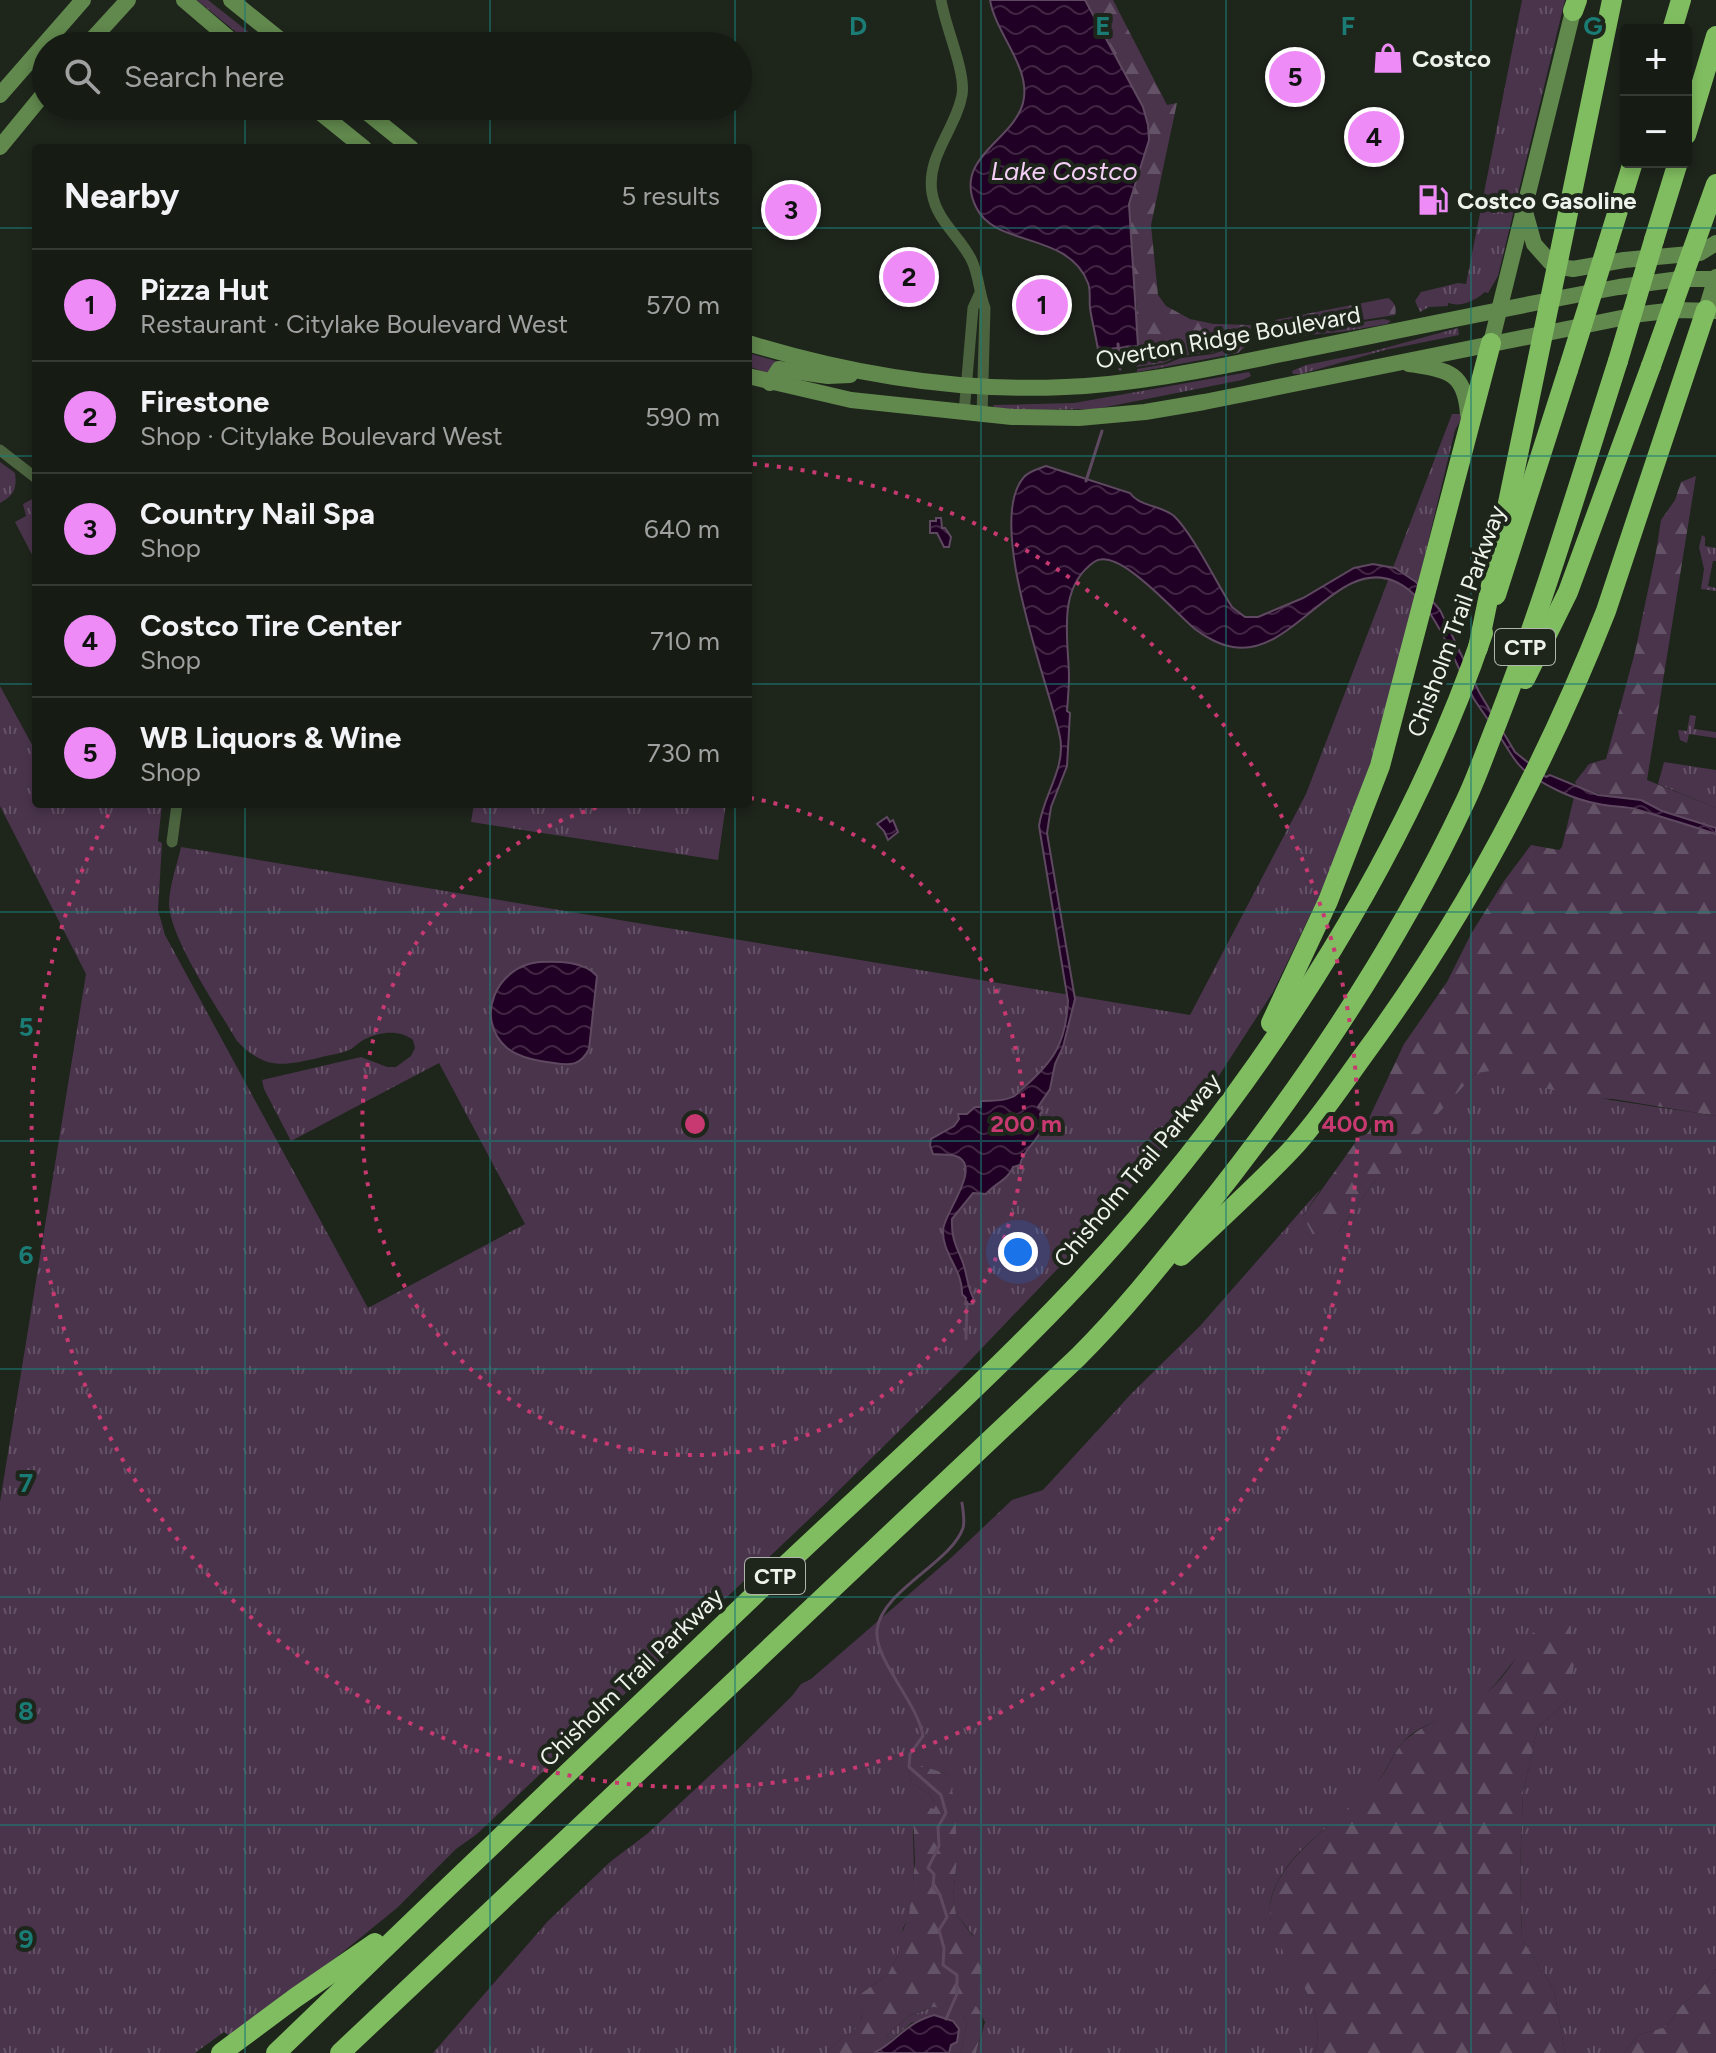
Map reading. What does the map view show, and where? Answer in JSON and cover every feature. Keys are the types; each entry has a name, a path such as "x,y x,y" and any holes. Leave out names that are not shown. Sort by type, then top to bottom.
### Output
{"highway":[{"path":"1478,648 1612,0"},
{"path":"1674,24 1681,0"},
{"path":"1692,115 1716,36"},
{"name":"Chisholm Trail Parkway","path":"276,2053 1046,1316 1123,1234 1242,1084 1340,934 1404,819 1434,756 1478,648 1631,168"},
{"name":"CTP","path":"340,2053 1115,1320 1303,1083 1362,992 1466,801 1516,673 1577,490 1676,168"},
{"path":"1466,801 1568,592 1716,184"},
{"path":"1115,1320 1292,1148 1382,1030 1479,878 1521,801 1579,678 1606,611 1711,310"},
{"path":"1242,1084 1328,901 1380,766 1491,343"},
{"path":"221,2053 295,1998 422,1912"},
{"path":"355,2053 408,1990"}],"street":[{"path":"55,32 83,0"},
{"path":"99,32 128,0"},
{"path":"184,0 222,32"},
{"path":"231,0 271,32"},
{"path":"941,0 944,22 962,82 962,93 957,112 938,152 932,194 945,225 974,265 979,295 985,308 982,415"},
{"path":"1491,343 1575,4"},
{"path":"0,95 32,58"},
{"path":"0,147 32,108"},
{"path":"329,120 359,144"},
{"path":"376,120 406,144"},
{"path":"367,144 382,125"},
{"path":"1525,211 1534,244 1550,262 1561,267 1573,269 1624,260 1700,253 1716,243"},
{"name":"Overton Ridge Boulevard","path":"752,344 871,374 966,384 1063,387 1164,377 1500,308 1619,287 1680,279 1716,279"},
{"path":"752,377 851,400 982,415 1071,418 1145,412 1641,314 1711,310 1716,279"},
{"path":"964,413 973,308 979,295"},
{"path":"1400,363 1439,368 1455,377 1467,393 1469,429"},
{"path":"770,383 779,369 828,376 871,374"},
{"path":"0,450 32,475"},
{"path":"172,842 176,808"}],"green space":[{"path":"197,0 208,0 248,32 236,32"},
{"path":"1085,0 1113,0 1167,105 1177,103 1151,225 1158,295 1166,306 1190,319 1214,324 1251,325 1249,340 1216,352 1181,356 1163,363 1136,367 1140,361 1129,204 1149,140 1143,107"},
{"path":"1522,0 1565,0 1498,276 1488,293 1471,301 1429,307 1420,312 1415,301 1421,292 1466,284"},
{"path":"1388,298 1395,306 1395,315 1363,320 1345,327 1279,330 1275,327 1275,320"},
{"path":"1384,319 1391,321 1340,332 1289,337 1278,333 1342,329"},
{"path":"1458,328 1459,335 1385,350 1301,374 1293,374 1292,371 1306,365 1370,352"},
{"path":"1248,344 1238,353 1137,372 1137,369 1213,354"},
{"path":"752,354 783,363 767,373 752,367"},
{"path":"1249,372 1251,376 1242,380 1096,409 1005,410 993,405 1074,403"},
{"path":"1452,414 1464,414 1455,430 1387,713 1341,851 1273,992 1209,1091 1108,1216 961,1370 824,1505 477,1834 456,1849 397,1908 308,1979 286,1992 230,2036 224,2032 195,2053 0,2053 0,1502 86,974 0,806 0,686 32,745 32,808 162,808 158,841 162,843 158,910 165,935 368,1308 525,1224 439,1063 291,1141 262,1080 361,1057 387,1067 396,1067 411,1056 415,1048 413,1040 402,1034 383,1033 345,1051 284,1064 265,1061 247,1050 237,1041 196,973 171,916 172,881 181,847 1190,1015 1306,794"},
{"path":"0,462 15,473 16,479 14,491 0,503"},
{"path":"1696,476 1647,780 1716,808 1716,828 1662,811 1641,800 1614,799 1577,786 1575,782 1589,764 1606,759 1635,652 1661,520 1675,500 1681,482"},
{"path":"32,499 32,554 15,522 26,516 23,504"},
{"path":"1702,535 1705,546 1716,548 1716,561 1713,561 1708,586 1716,588 1716,591 1701,589 1704,569 1699,547"},
{"path":"1690,715 1696,716 1694,729 1716,732 1716,738 1689,734 1687,743 1680,740 1678,730 1687,731"},
{"path":"1664,762 1716,770 1716,808 1658,784"},
{"path":"1574,797 1669,817 1716,834 1716,1116 1590,1098 1535,1086 1490,1071 1476,1073 1373,1183 1337,1234 1323,1244 1315,1239 1303,1216 1362,1133 1404,1044 1447,982 1471,934 1504,881 1531,845 1559,850 1562,847"},
{"path":"473,808 725,808 718,860 471,822"},
{"path":"1490,1070 1574,1093 1716,1116 1716,1969 1666,2027 1638,2035 1624,2053 1565,2053 1554,1990 1522,1939 1520,1870 1523,1793 1538,1727 1569,1699 1516,1658 1481,1698 1411,1734 1373,1787 1300,1851 1279,1879 1272,1895 1270,1914 1274,1932 1313,2007 1317,2029 1315,2053 976,2053 985,2022 975,2005 982,1987 981,1956 972,1934 956,1914 953,1896 957,1859 947,1774 926,1767 913,1767 909,1772 911,1782 929,1794 936,1805 913,1830 914,1872 910,1915 903,1928 898,1955 888,1974 862,1993 859,2026 827,2053 433,2053 548,1921 735,1752 801,1684 811,1679 952,1557 1012,1500 1043,1490 1131,1394 1200,1326 1321,1189 1303,1216 1310,1227 1337,1234 1373,1183 1427,1123 1476,1073"},
{"path":"1547,1616 1569,1620 1575,1656 1569,1699 1538,1727 1523,1793 1520,1870 1522,1939 1554,1990 1565,2053 1315,2053 1317,2029 1313,2008 1274,1933 1270,1915 1272,1896 1279,1879 1304,1848 1378,1781 1404,1741 1492,1688"},
{"path":"913,1767 926,1767 947,1774 955,1801 957,1859 953,1896 956,1914 978,1943 981,1956 982,1992 975,2005 982,2016 982,2028 976,2053 961,2053 967,2023 963,2016 950,2008 933,2007 909,2016 887,2035 891,2040 882,2050 874,2053 827,2053 859,2025 862,1993 888,1974 898,1955 900,1938 909,1915 915,1863 913,1811 916,1803 934,1809 936,1805 929,1794 911,1782 909,1772"},
{"path":"1716,1969 1716,2053 1624,2053 1638,2035 1666,2027"},
{"path":"933,2007 950,2007 963,2016 967,2023 961,2053 949,2053 951,2045 934,2015 911,2023 891,2040 887,2035 909,2016"}],"water":[{"name":"Lake Costco","path":"990,0 1085,0 1143,107 1149,140 1129,204 1138,346 1098,350 1089,286 1078,266 1049,247 999,229 985,220 976,207 971,190 972,175 987,151 1017,116 1023,103 1024,90 1018,64"},
{"path":"1046,466 1130,493 1139,501 1174,516 1197,547 1232,607 1245,617 1258,617 1303,598 1354,568 1373,564 1395,568 1416,582 1440,610 1479,692 1515,752 1546,777 1550,775 1598,795 1641,800 1662,811 1716,828 1716,834 1635,809 1579,799 1549,786 1523,769 1474,699 1432,617 1421,602 1394,581 1373,577 1353,583 1333,594 1275,638 1255,646 1233,647 1199,632 1146,584 1117,563 1104,559 1094,562 1074,585 1067,614 1067,711 1070,713 1067,766 1051,807 1047,833 1075,999 1050,1089 1038,1107 1043,1110 1038,1136 1020,1165 1013,1167 986,1194 973,1193 952,1219 953,1237 975,1301 965,1304 966,1298 946,1247 943,1230 961,1188 966,1167 962,1159 952,1155 933,1154 931,1139 954,1126 959,1119 958,1114 967,1114 975,1107 981,1107 981,1101 1005,1100 1016,1095 1050,1061 1061,1041 1067,1016 1068,1001 1039,826 1060,760 1060,737 1023,605 1011,530 1014,499 1024,477"},
{"path":"936,518 941,518 942,528 951,537 949,547 944,547 937,533 930,533 930,521 936,521"},
{"path":"887,817 890,822 893,820 898,832 888,840 877,824"},
{"path":"539,962 578,965 597,976 589,1049 575,1063 548,1062 518,1054 507,1048 497,1036 492,1022 494,995 501,983 524,966"},
{"path":"934,2015 953,2021 959,2029 957,2042 951,2045 949,2053 874,2053 907,2028"}],"waterway":[{"path":"1118,344 1120,369"},
{"path":"1086,481 1102,431"},
{"path":"966,1339 967,1302"},
{"path":"946,2019 957,1994 957,1975 943,1965 944,1948 939,1930 947,1917 940,1895 933,1887 934,1874 928,1868 939,1846 938,1827 946,1813 941,1795 909,1767 910,1754 923,1736 913,1709 882,1654 877,1630 881,1616 890,1603 956,1541 964,1525 962,1503"}],"place":[{"name":"Costco","path":"1388,58"},
{"name":"WB Liquors & Wine","path":"1295,77"},
{"name":"Costco Tire Center","path":"1374,137"},
{"name":"Costco Gasoline","path":"1433,200"},
{"name":"Country Nail Spa","path":"791,210"},
{"name":"Firestone","path":"909,277"},
{"name":"Pizza Hut","path":"1042,305"}]}
